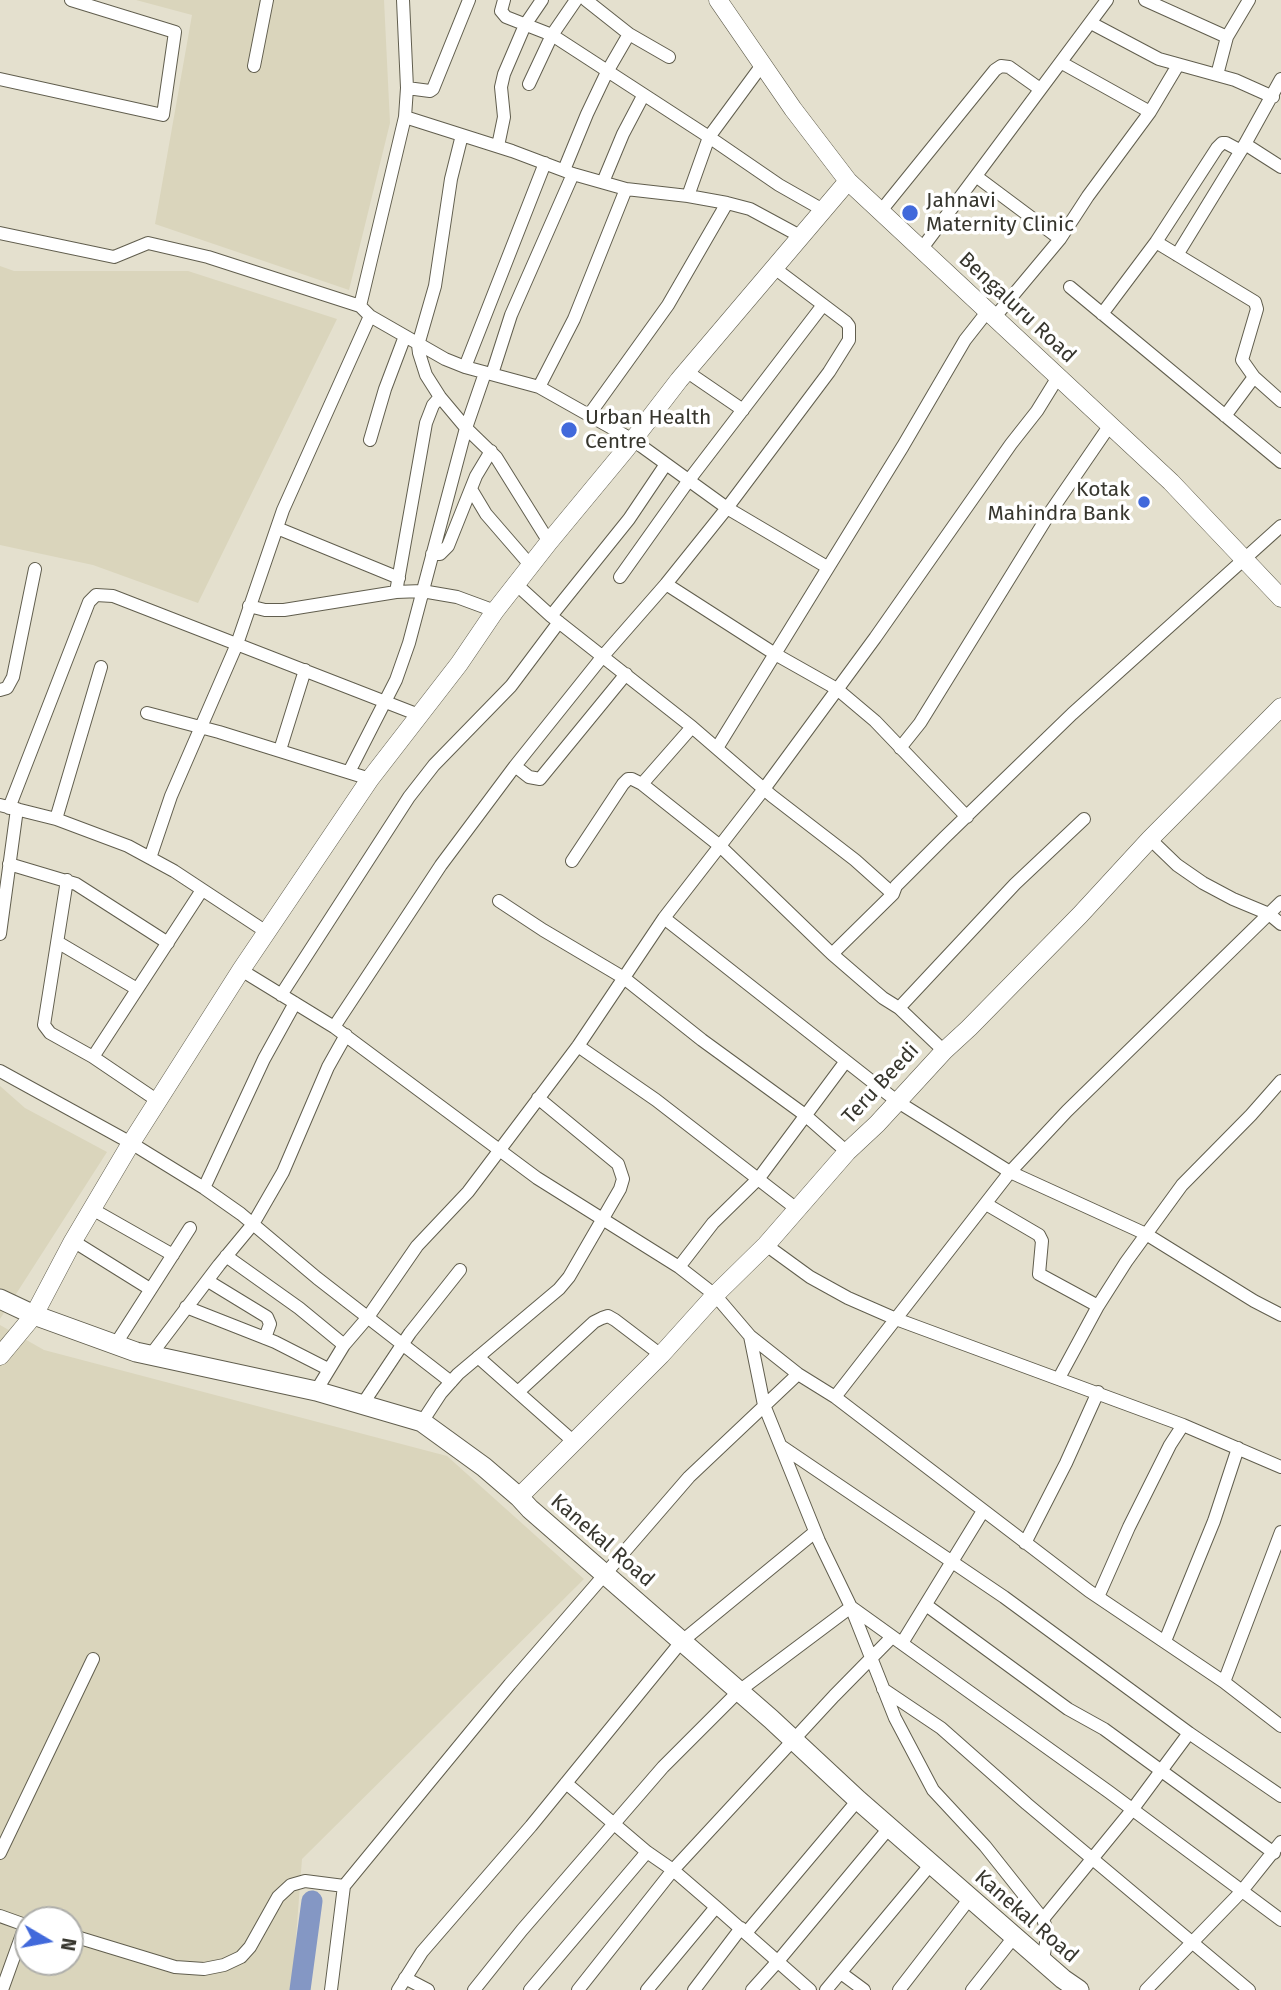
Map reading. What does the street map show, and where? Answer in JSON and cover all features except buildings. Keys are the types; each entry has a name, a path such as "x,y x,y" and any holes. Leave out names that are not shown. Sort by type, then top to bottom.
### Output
{"main road":[{"name":"Kanekal Road","path":"0,1299 34,1315 150,1356 316,1391 422,1422 484,1467 519,1497 889,1828 1043,1959 1066,1986"}],"street":[{"path":"0,79 163,115 175,32 71,0"},
{"path":"254,66 267,0"},
{"path":"360,306 405,117 407,88 403,0"},
{"path":"407,88 430,91 433,89 469,0"},
{"path":"504,0 501,11 503,15 552,36 779,185 823,210"},
{"path":"498,146 503,117 501,87 504,74 525,25 542,0"},
{"path":"529,84 552,36 576,0"},
{"path":"586,0 629,34 669,57"},
{"name":"Bengaluru Road","path":"718,0 762,65 848,181 920,251 1171,482 1281,598"},
{"path":"920,251 1107,0"},
{"path":"1145,0 1227,37"},
{"path":"1217,75 1227,37 1249,0"},
{"path":"1091,23 1159,59 1235,79 1273,97"},
{"path":"349,772 397,680 466,428 607,72 629,34"},
{"path":"1062,63 1150,112"},
{"path":"688,196 709,137 762,65"},
{"path":"717,748 965,340 1060,239 1150,112 1178,65"},
{"path":"880,212 995,70 1001,66 1009,67 1040,89"},
{"path":"1177,255 1281,82"},
{"path":"603,182 623,134 643,96"},
{"path":"405,117 626,189 688,196 750,209 800,236"},
{"path":"462,135 451,179 435,286 418,345 421,362 440,397 466,428 491,450 549,542"},
{"path":"1102,314 1156,242 1222,143 1243,148 1281,167"},
{"path":"465,367 545,163"},
{"path":"977,177 1060,239"},
{"path":"0,1356 34,1315 73,1241 131,1143 241,970 370,779 549,542 686,371 848,181"},
{"path":"539,387 574,319 626,189"},
{"path":"589,415 668,305 727,203"},
{"path":"0,233 114,257 148,243 208,257 360,306 370,316 418,345 465,367 539,387 633,440 727,508 827,567"},
{"path":"1156,242 1255,302 1257,309 1242,360 1254,377 1281,401"},
{"path":"334,1027 441,865 515,766 727,508 829,372 849,340 849,326 773,267"},
{"path":"1070,286 1281,462"},
{"path":"620,577 689,480 823,305"},
{"path":"150,858 171,796 237,644 277,528 370,316"},
{"path":"370,440 385,388 405,337"},
{"path":"686,371 743,410"},
{"path":"316,1391 344,1345 368,1317 417,1246 468,1192 578,1046 664,918 837,689 1037,411 1058,377"},
{"path":"1226,416 1254,377"},
{"path":"396,592 426,422 433,405 440,397"},
{"path":"900,748 920,723 1051,511 1110,425"},
{"path":"432,554 445,551 491,450"},
{"path":"281,995 409,797 434,765 511,686 555,619 666,464"},
{"path":"471,489 486,514 531,566"},
{"path":"832,954 892,894 896,886 1072,714 1281,526"},
{"path":"277,528 399,579"},
{"path":"0,690 7,688 13,677 35,569"},
{"path":"666,584 775,654 837,689 875,721 967,817"},
{"path":"517,585 555,619 855,860 892,894"},
{"path":"249,606 265,610 284,610 396,592 422,591 457,597 495,611"},
{"path":"0,934 9,864 9,808 89,602 96,595 114,596 419,715"},
{"path":"56,819 101,667"},
{"path":"280,750 305,670"},
{"path":"515,766 529,776 540,779 626,674"},
{"name":"Teru Beedi","path":"519,1497 766,1245 847,1152 898,1102 944,1051 1281,707"},
{"path":"147,713 280,750 370,779"},
{"path":"642,784 692,727"},
{"path":"572,861 623,783 632,779 642,784 720,846 832,954 899,1009 944,1051"},
{"path":"9,808 56,819 128,846 268,933"},
{"path":"899,1009 1015,884 1084,819"},
{"path":"1150,839 1177,865 1203,883 1269,914 1281,924"},
{"path":"9,864 67,880 168,943"},
{"path":"67,880 44,1025 50,1032 158,1101"},
{"path":"93,1057 202,890"},
{"path":"499,901 624,978 804,1115 847,1152"},
{"path":"835,1397 1010,1172 1067,1111 1281,902"},
{"path":"664,918 898,1102 1010,1172 1146,1234 1281,1315"},
{"path":"59,943 137,989"},
{"path":"241,970 346,1035 537,1178 678,1267 715,1295 750,1336 798,1374 835,1397 1098,1597 1224,1682 1281,1726"},
{"path":"204,1188 264,1059 295,1003"},
{"path":"150,1356 226,1256 254,1224 283,1172 328,1067 346,1035"},
{"path":"578,1046 656,1100 798,1210"},
{"path":"678,1267 713,1223 759,1178 846,1061"},
{"path":"0,1071 131,1143 204,1188 254,1224 317,1278 451,1382"},
{"path":"1059,1378 1098,1306 1182,1185 1281,1081"},
{"path":"422,1422 451,1382 559,1289 569,1277 603,1221 623,1179 618,1164 538,1098"},
{"path":"986,1204 1039,1235 1042,1241 1039,1274 1098,1306"},
{"path":"92,1209 173,1255"},
{"path":"115,1345 190,1228"},
{"path":"73,1241 150,1289"},
{"path":"766,1245 810,1277 848,1298 896,1319 1098,1392 1281,1467"},
{"path":"226,1256 299,1308 344,1345"},
{"path":"362,1405 402,1344 460,1270"},
{"path":"208,1281 267,1317 270,1324 265,1338"},
{"path":"186,1307 265,1338 328,1369"},
{"path":"518,1392 594,1322 608,1316 661,1355"},
{"path":"750,1336 764,1405 815,1532 851,1607 895,1718 933,1790 985,1846 1043,1919 1046,1928 1043,1959"},
{"path":"478,1357 574,1442"},
{"path":"332,1990 344,1886 510,1684 689,1477 798,1374"},
{"path":"1025,1543 1098,1392"},
{"path":"1098,1597 1129,1527 1170,1445 1183,1425"},
{"path":"780,1446 1004,1597 1189,1733 1281,1796"},
{"path":"1165,1642 1214,1521 1238,1448"},
{"path":"578,1990 673,1870 870,1660 897,1640 926,1605 983,1511"},
{"path":"398,1990 422,1952 566,1783 681,1642 815,1532"},
{"path":"1224,1682 1281,1532"},
{"path":"926,1605 1068,1709 1104,1730 1277,1853 1146,1990"},
{"path":"851,1607 1281,1920"},
{"path":"474,1990 522,1930 663,1767 739,1691 851,1607"},
{"path":"0,1853 93,1659"},
{"path":"883,1689 941,1728 1249,1990"},
{"path":"1043,1919 1132,1810 1189,1733"},
{"path":"566,1783 647,1852 673,1870 810,1990"},
{"path":"694,1990 743,1930 858,1800"},
{"path":"752,1990 889,1828"},
{"path":"530,1990 647,1852"},
{"path":"826,1990 931,1864"},
{"path":"84,1939 175,1967 204,1969 224,1965 240,1957 250,1947 278,1896 291,1885 305,1881 344,1886"},
{"path":"899,1990 970,1898"},
{"path":"646,1990 716,1907"},
{"path":"972,1990 1014,1937"},
{"path":"2,1990 14,1958"},
{"path":"841,1973 864,1990"},
{"path":"405,1978 428,1990"}],"shaded area":[{"path":"136,0 384,0 390,123 349,290 155,224 192,15"},
{"path":"0,266 14,271 188,271 337,319 198,603 93,565 0,545"},
{"path":"0,1086 25,1108 107,1152 0,1319"},
{"path":"0,1325 44,1350 447,1456 584,1579 302,1859 292,1990 0,1990"}],"waterway":[{"path":"300,1990 312,1901"}],"place":[{"name":"Jahnavi Maternity Clinic","path":"910,213"},
{"name":"Urban Health Centre","path":"569,430"},
{"name":"Kotak Mahindra Bank","path":"1144,502"}]}
